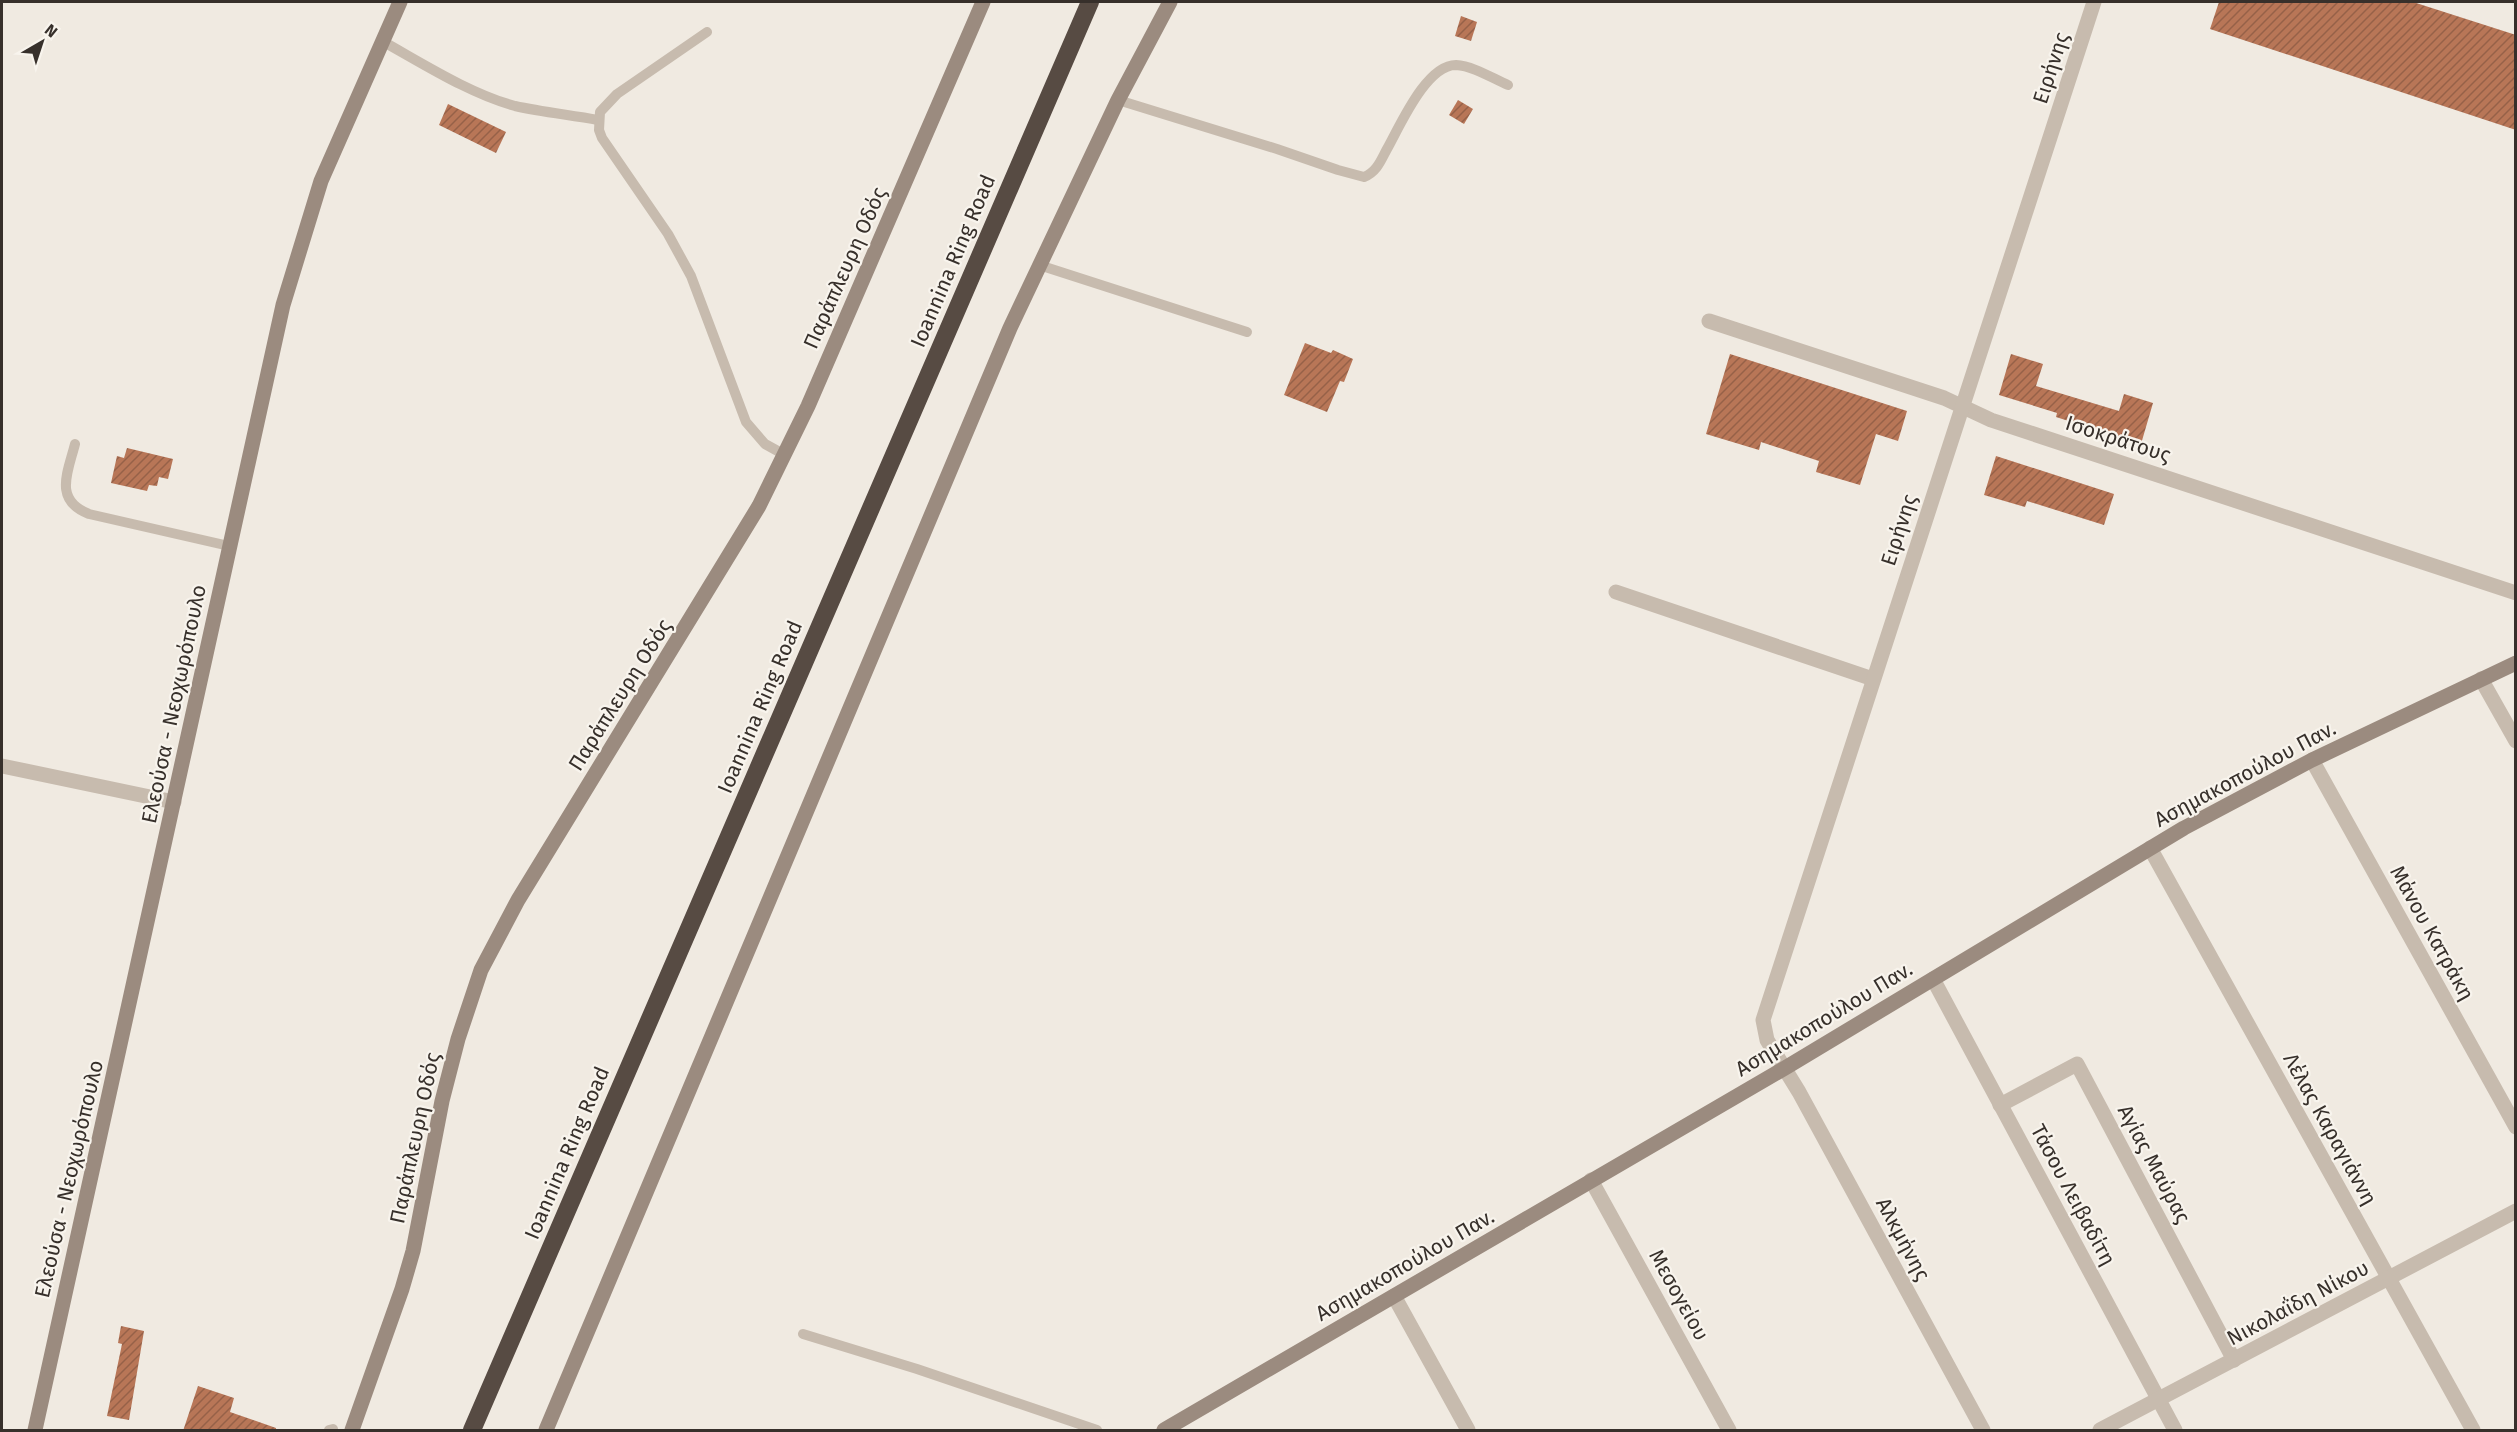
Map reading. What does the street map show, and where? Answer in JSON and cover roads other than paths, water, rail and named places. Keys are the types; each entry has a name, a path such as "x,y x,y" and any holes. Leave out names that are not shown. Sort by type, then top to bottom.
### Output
{"highway":[{"name":"Ioannina Ring Road","path":"472,1431 1090,2"}],"street":[{"name":"Ελεούσα - Νεοχωρόπουλο","path":"35,1431 284,305 308,219 338,141 400,2"},
{"name":"Παράπλευρη Οδός","path":"352,1431 402,1289 458,1039 481,970 518,900 759,506 785,455 984,2"},
{"path":"546,1431 984,389 1039,266 1118,100 1170,2"},
{"name":"Ειρήνης","path":"1785,1068 1765,1035 1764,1016 2094,2"},
{"name":"Ισοκράτους","path":"1709,321 1962,406 2003,424 2516,593"},
{"path":"1616,592 1873,679"},
{"name":"Ασημακοπούλου Παν.","path":"1164,1431 1785,1068 2184,828 2312,760 2516,663"},
{"path":"2481,679 2516,741"},
{"name":"Μάνου Κατράκη","path":"2312,760 2516,1127"},
{"path":"2,766 174,802"},
{"name":"Λέλας Καραγιάννη","path":"2150,848 2473,1431"},
{"name":"Τάσου Λειβαδίτη","path":"1933,979 2175,1431"},
{"name":"Αγίας Μαύρας","path":"2000,1105 2077,1064 2234,1360"},
{"name":"Αλκμήνης","path":"1785,1068 1983,1431"},
{"name":"Μεσογείου","path":"1592,1179 1729,1431"},
{"name":"Νικολαΐδη Νίκου","path":"2100,1431 2516,1211"},
{"path":"1394,1296 1468,1431"}],"lane":[{"path":"707,32 616,94 600,112 599,130 607,147 658,218 685,264 699,295 746,422 765,444 785,455"},
{"path":"382,40 460,82 515,106 598,120"},
{"path":"1118,100 1364,177 1377,167 1414,102 1436,72 1448,66 1458,66 1508,85"},
{"path":"1039,266 1248,332"},
{"path":"75,444 66,484 68,500 75,507 89,514 230,546"},
{"path":"803,1334 928,1372 1097,1431"}]}
